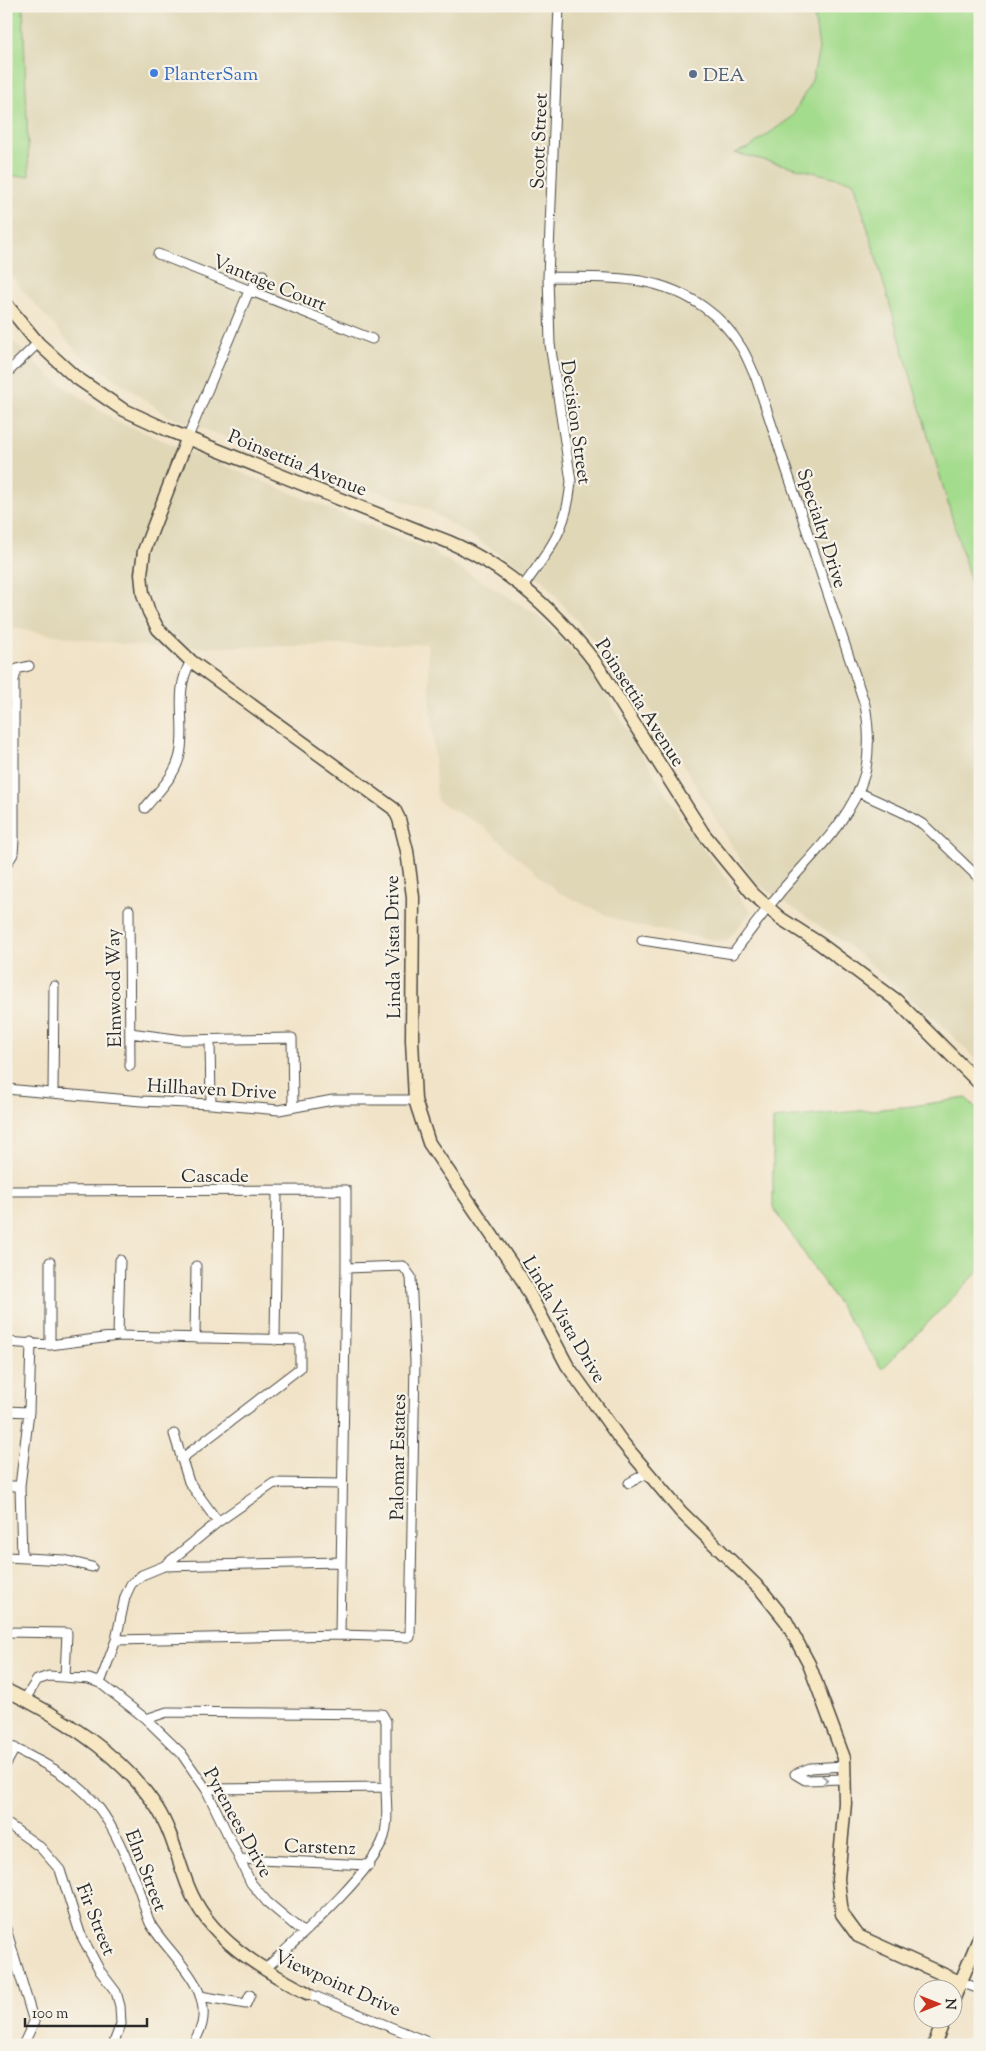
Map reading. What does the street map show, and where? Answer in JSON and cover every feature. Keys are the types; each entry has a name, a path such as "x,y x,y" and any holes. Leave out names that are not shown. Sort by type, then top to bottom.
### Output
{"street":[{"name":"Scott Street","path":"548,277 559,6"},
{"name":"Vantage Court","path":"158,254 372,339"},
{"path":"188,437 249,291 263,275"},
{"name":"Decision Street","path":"522,588 563,527 570,496 571,481 550,344 548,277"},
{"name":"Specialty Drive","path":"548,277 629,278 667,286 688,296 715,316 742,347 756,378 865,705 868,725 868,749 865,772 858,792 840,822 768,907 734,954 642,940"},
{"name":"Poinsettia Avenue","path":"6,304 38,343 74,376 122,409 427,534 447,540 498,569 542,603 580,642 597,665 702,834 740,879 780,918 819,943 896,1000 980,1084"},
{"path":"6,374 38,343"},
{"name":"Linda Vista Drive","path":"188,437 144,551 141,574 143,594 149,612 158,629 191,661 387,802 399,819 407,851 413,897 412,1040 415,1100 427,1137 439,1160 521,1278 567,1365 622,1442 681,1512 762,1591 786,1622 809,1664 845,1772 838,1879 842,1914 858,1936 951,1978"},
{"path":"145,808 165,785 176,766 181,749 181,685 191,661"},
{"path":"6,865 12,854 14,840 10,707 17,669 29,666"},
{"path":"858,792 902,812 924,825 980,879"},
{"name":"Elmwood Way","path":"129,910 130,1066"},
{"path":"53,1093 54,986"},
{"path":"130,1033 183,1040 292,1038 293,1107"},
{"path":"210,1040 211,1104"},
{"name":"Hillhaven Drive","path":"6,1089 141,1101 211,1104 279,1110 333,1100 415,1100"},
{"name":"Cascade","path":"6,1191 346,1190 346,1268"},
{"path":"274,1340 277,1191"},
{"path":"118,1336 120,1260"},
{"path":"50,1262 50,1345"},
{"path":"195,1338 196,1266"},
{"name":"Palomar Estates","path":"340,1635 410,1637 415,1361 412,1277 403,1266 346,1268"},
{"path":"116,1640 340,1635 346,1268"},
{"path":"6,1342 31,1342 50,1345 118,1336 300,1340 300,1368 181,1459"},
{"path":"22,1557 20,1486 29,1412 31,1342"},
{"path":"6,1411 29,1412"},
{"path":"174,1434 189,1482 218,1522"},
{"path":"629,1483 648,1474"},
{"path":"100,1682 116,1640 125,1597 130,1584 142,1575 164,1566 218,1522 274,1483 342,1484"},
{"path":"6,1486 20,1486"},
{"path":"6,1557 64,1560 92,1568"},
{"path":"164,1566 341,1562"},
{"path":"6,1632 67,1633 65,1676"},
{"name":"Pyrenees Drive","path":"24,1699 37,1680 50,1676 65,1676 100,1682 146,1720 180,1753 206,1789 251,1883 268,1902 304,1934"},
{"name":"Viewpoint Drive","path":"6,1683 13,1686 24,1699"},
{"name":"Viewpoint Drive","path":"6,1690 24,1699 99,1746 120,1762 137,1781 158,1810 188,1887 201,1913 221,1936 264,1970 307,1992 436,2045"},
{"path":"146,1720 166,1712 382,1714 386,1721 387,1818 384,1836 369,1865 304,1934 264,1970"},
{"path":"6,1764 10,1747"},
{"name":"Elm Street","path":"10,1747 60,1772 77,1783 95,1801 117,1836 143,1898 150,1924 190,1976 200,1996 202,2022 193,2045"},
{"path":"206,1789 386,1787"},
{"name":"Fir Street","path":"6,1823 40,1847 60,1870 80,1933 100,1971 116,1992 120,2006 121,2024 113,2045"},
{"name":"Carstenz","path":"240,1859 369,1865"},
{"path":"6,1929 34,2022 24,2045"},
{"path":"962,1978 980,1936"},
{"path":"964,1984 980,1990"},
{"path":"200,1996 246,2004 250,1995"},
{"path":"934,2045 941,2028"}],"shaded area":[{"path":"23,6 813,6 819,49 812,80 792,117 750,147 736,153 854,182 980,613 980,1064 946,1029 849,946 752,880 652,711 542,580 427,509 168,416 78,353 6,271 6,176 29,175"},
{"path":"6,335 50,377 116,421 430,550 536,614 589,667 684,823 751,912 726,942 636,926 612,918 558,892 482,826 437,801 427,644 158,648 72,638 6,627"}],"green space":[{"path":"6,6 23,6 29,176 6,176"},
{"path":"813,6 980,6 980,613 854,182 735,153 750,147 792,117 812,80 819,49"},
{"path":"966,1098 980,1112 980,1270 882,1369 773,1207 773,1119 913,1106"}],"place":[{"name":"PlanterSam","path":"154,73"},
{"name":"DEA","path":"693,74"}]}
